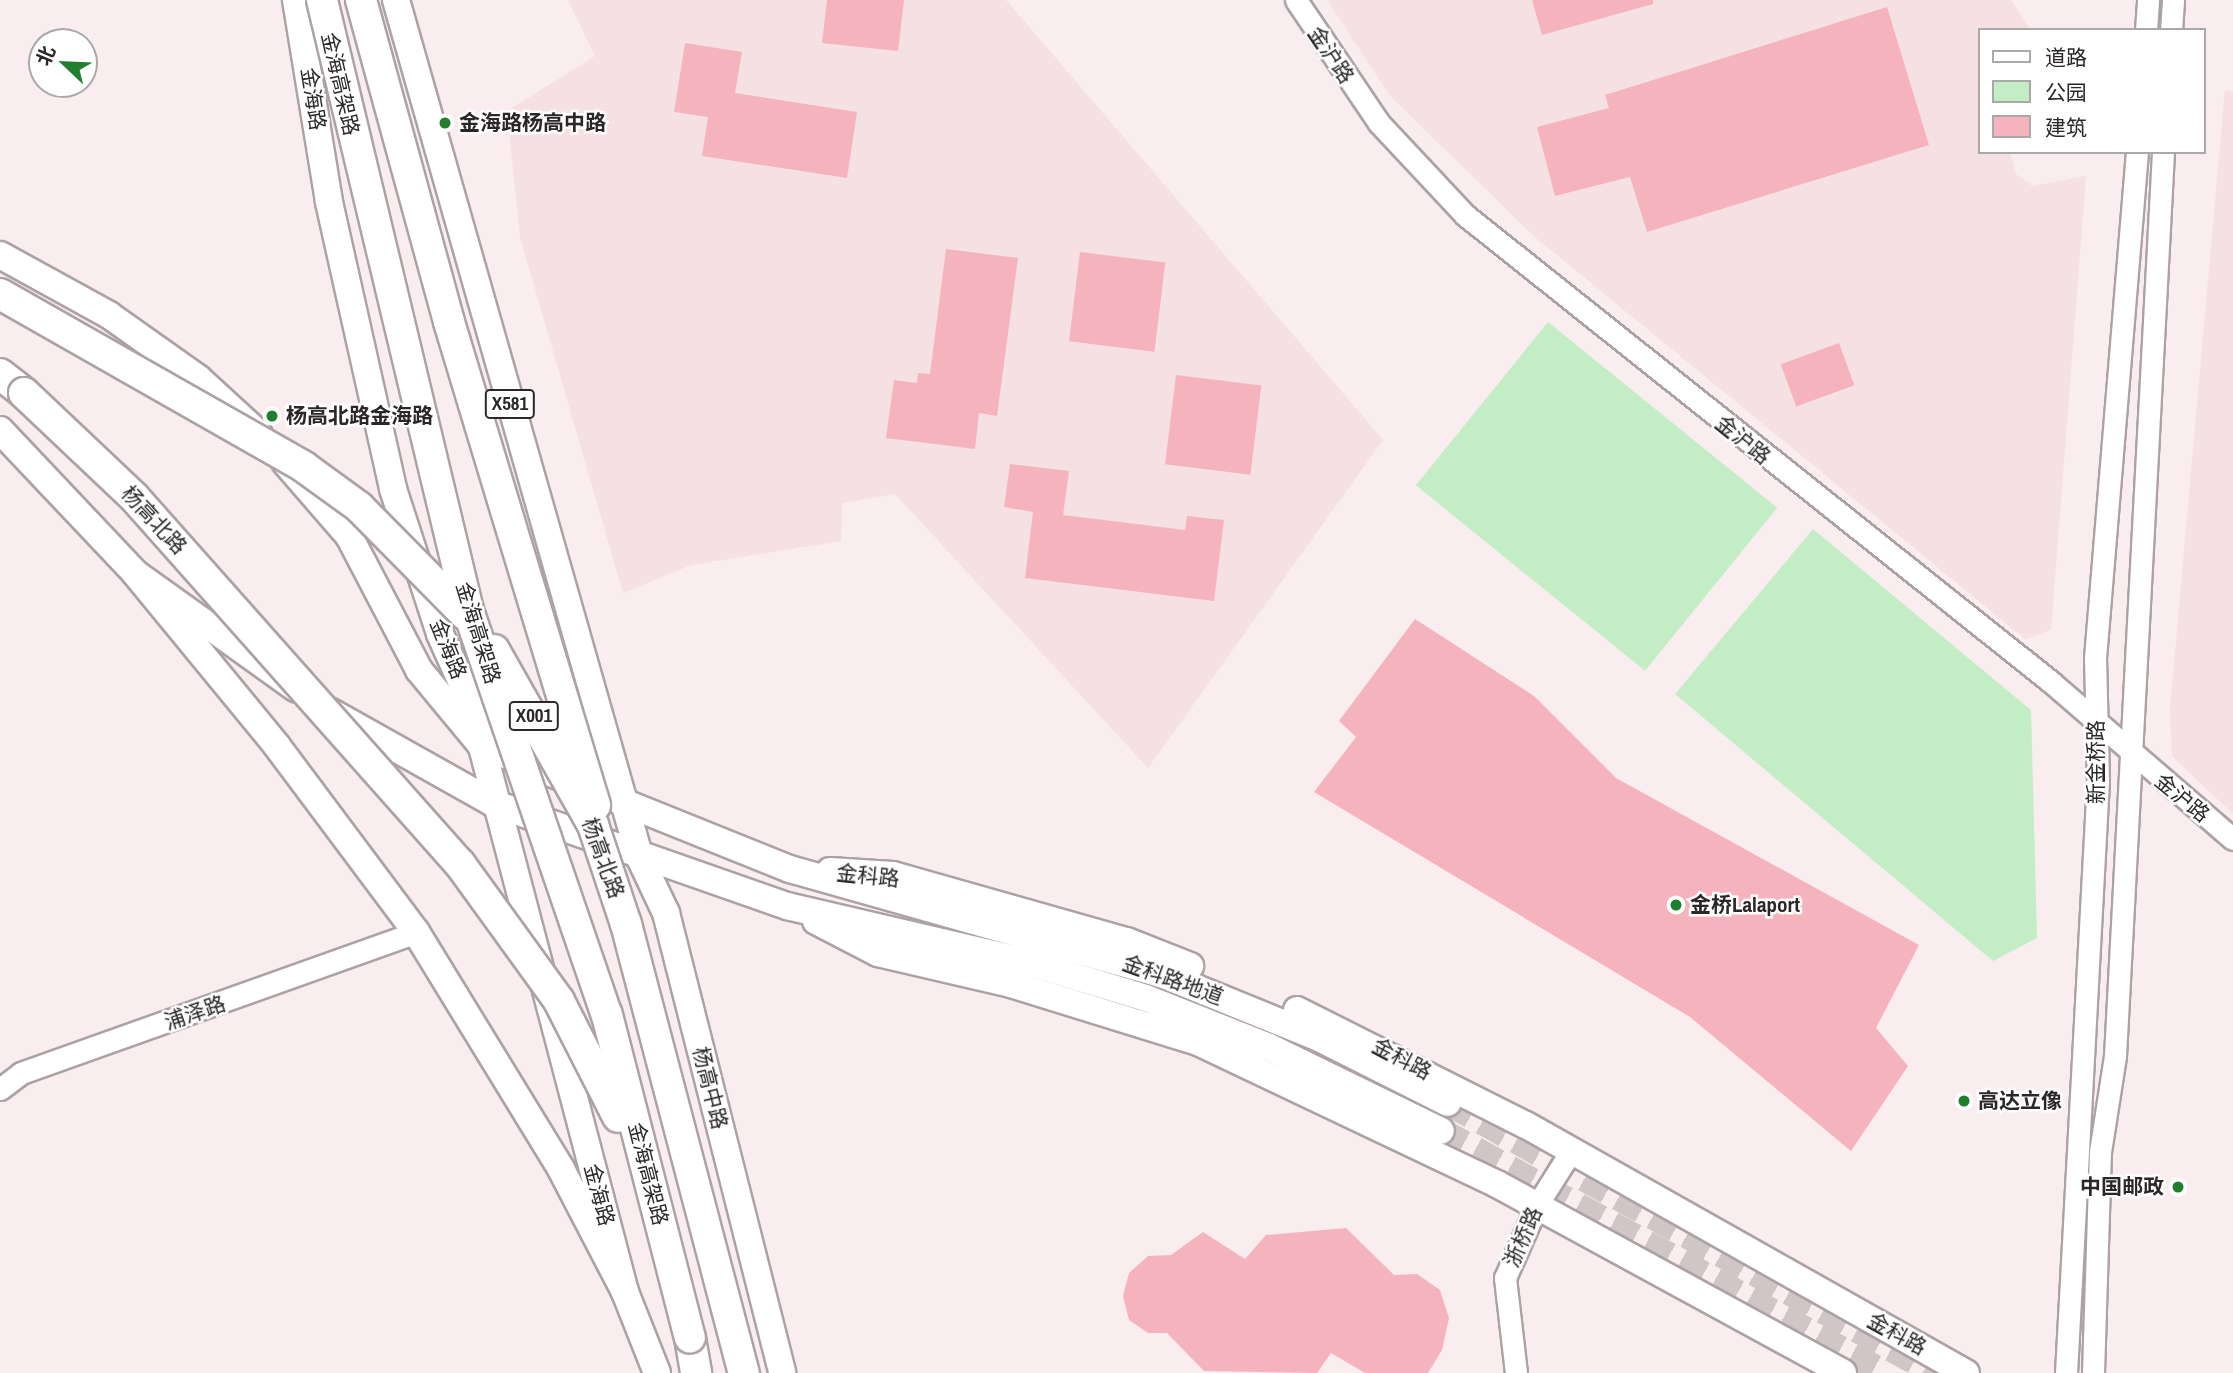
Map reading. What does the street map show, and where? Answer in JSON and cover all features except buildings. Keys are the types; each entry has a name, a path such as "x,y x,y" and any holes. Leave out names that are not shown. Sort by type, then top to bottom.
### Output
{"highway":[{"name":"金海高架路","path":"322,0 468,610 607,1015 690,1338"},
{"name":"金海高架路","path":"361,0 449,322 572,713 626,924"},
{"name":"杨高北路","path":"0,294 304,467 359,507 444,588 498,656 548,740 593,825 626,924 744,1373"},
{"name":"杨高北路","path":"0,374 24,393 134,497 404,796 504,920 599,1072 690,1338"},
{"path":"690,1338 696,1373"}],"main road":[{"name":"金海路","path":"296,0 330,202 393,489 481,745 493,803 625,1292"},
{"name":"X581","path":"396,0 630,807"},
{"name":"X001","path":"0,256 109,316 199,379 265,439 349,536 419,670 481,745"},
{"path":"0,429 135,573 277,746 554,1158 625,1292 657,1373"},
{"path":"135,573 343,720 493,803"},
{"name":"金科路","path":"481,745 683,829 790,869 884,898"},
{"name":"金科路","path":"493,803 640,858 786,906 888,927"},
{"name":"杨高中路","path":"630,807 640,858 666,913 782,1373"},
{"name":"金科路","path":"790,869 893,875 1127,941 1350,1032 1571,1151 1966,1373"},
{"name":"金科路地道","path":"884,898 1164,975 1319,1038 1448,1103"},
{"name":"金科路","path":"786,906 878,953 1012,984 1198,1042 1362,1115 1537,1205 1843,1373"},
{"name":"金科路地道","path":"888,927 1146,998 1269,1047 1441,1131"}],"street":[{"name":"金沪路","path":"1296,0 1379,123 1465,215 2096,724 2233,839"},
{"path":"2146,28 2148,0"},
{"path":"2171,28 2173,0"},
{"name":"新金桥路","path":"2066,1373 2096,724 2095,659 2137,154"},
{"name":"新金桥路","path":"2093,1373 2101,1152 2115,1056 2128,753 2163,154"},
{"name":"浦泽路","path":"0,1089 22,1073 405,937"},
{"name":"浙桥路","path":"1516,1373 1505,1278 1537,1205 1571,1151"}],"shaded area":[{"path":"568,0 1006,0 1383,440 1148,768 895,494 842,503 841,541 691,565 623,593 520,237 507,111 595,56"},
{"path":"1327,0 2011,0 2030,28 1978,28 1978,154 2011,154 2016,174 2032,186 2086,176 2051,630 2025,639 1535,237 1390,96"},
{"path":"2225,90 2233,91 2233,814 2172,756 2170,709"}],"green space":[{"path":"1548,322 1777,508 1645,671 1416,485"},
{"path":"1813,529 2031,710 2037,938 1993,961 1675,694"}],"tunnel":[{"path":"1448,1103 1935,1373"},
{"path":"1441,1131 1885,1373"}],"place":[{"name":"金海路杨高中路","path":"445,123"},
{"name":"杨高北路金海路","path":"272,416"},
{"name":"金桥Lalaport","path":"1676,905"},
{"name":"高达立像","path":"1964,1101"},
{"name":"中国邮政","path":"2178,1187"}]}
